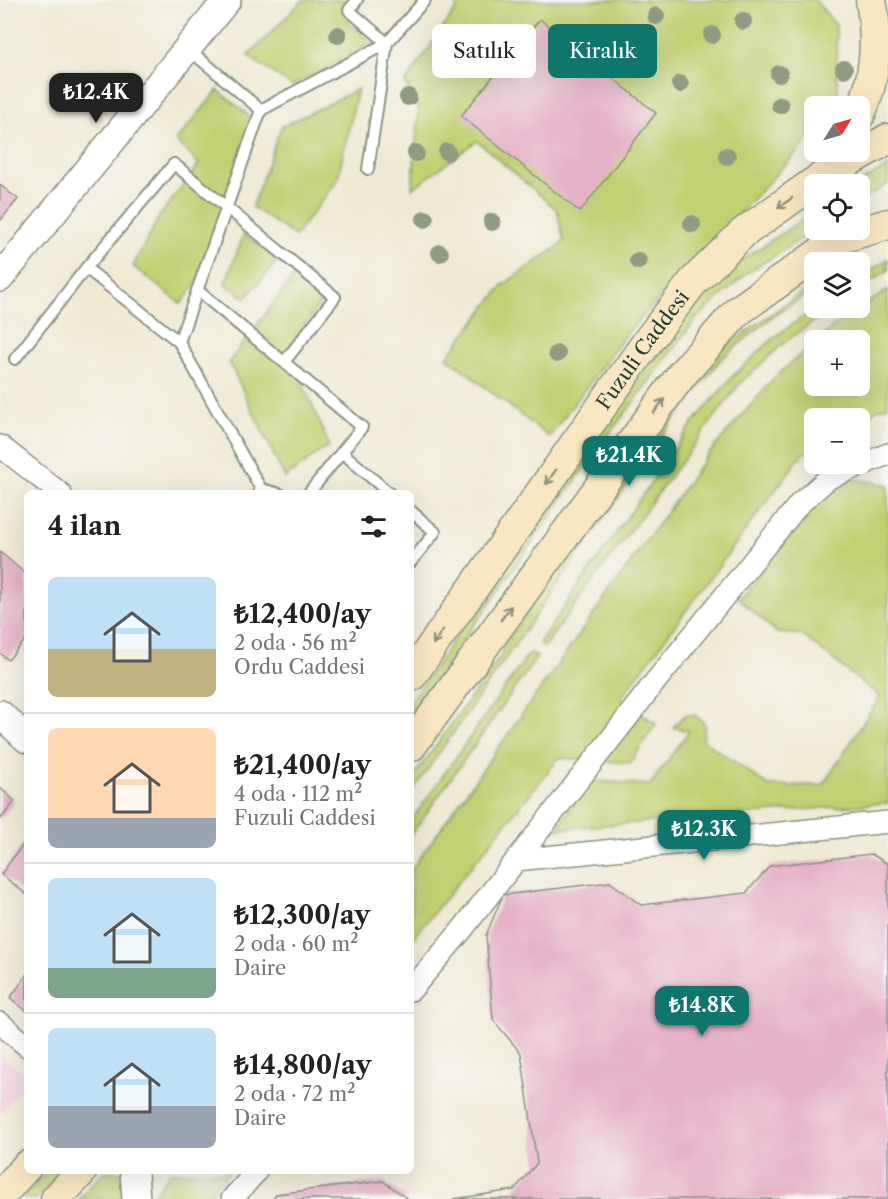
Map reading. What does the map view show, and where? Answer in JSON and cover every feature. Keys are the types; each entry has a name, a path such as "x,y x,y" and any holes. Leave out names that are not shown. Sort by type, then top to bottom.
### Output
{"main road":[{"path":"866,96 872,75 875,40 871,0"},
{"name":"Fuzuli Caddesi","path":"870,147 888,139"},
{"name":"Fuzuli Caddesi","path":"414,672 650,338 693,282 743,233 835,162"},
{"path":"870,219 888,208"},
{"path":"870,228 888,224"},
{"path":"414,742 682,374 738,311 836,240"},
{"path":"0,1196 24,1169"},
{"path":"56,1199 79,1174"}],"street":[{"path":"0,278 227,0"},
{"path":"0,446 56,490"},
{"path":"414,986 800,503 829,477 888,454"},
{"path":"0,714 24,736"},
{"path":"516,860 888,822"},
{"path":"0,1023 24,1043"},
{"path":"134,1174 136,1199"},
{"path":"232,1199 254,1174"}],"lane":[{"path":"357,0 349,10 387,43"},
{"path":"179,342 261,110 387,43 424,0"},
{"path":"368,169 387,43"},
{"path":"187,48 261,110"},
{"path":"15,359 86,268 174,164 335,297 285,360"},
{"path":"86,268 179,342 259,490"},
{"path":"197,290 285,360 362,427 311,490"},
{"path":"342,452 385,490"},
{"path":"414,514 435,532 414,558"}],"shaded area":[{"path":"0,1054 24,1074 24,1085 0,1113"}],"green space":[{"path":"303,0 363,0 347,22 373,43 292,86 248,56"},
{"path":"462,0 815,0 836,25 838,96 804,96 804,145 628,332 549,437 447,357 503,285 564,242 557,210 477,141 412,189 419,109 405,83 432,44 432,78 536,78 536,24 446,24"},
{"path":"358,89 337,181 295,236 252,207 281,127"},
{"path":"218,90 253,119 198,281 181,304 133,266 159,217 199,164 176,141"},
{"path":"888,166 888,184 870,196 870,177"},
{"path":"804,219 804,237 747,273 696,319 592,457 414,711 414,697 588,448 688,313 739,262"},
{"path":"244,234 278,260 246,298 225,284"},
{"path":"888,259 888,270 870,282 870,271"},
{"path":"294,276 321,302 288,348 329,445 285,478 229,362"},
{"path":"888,290 888,406 874,411 870,416 870,408 804,408 804,453 621,698 656,724 630,763 559,758 414,937 414,866 706,457 774,378 804,352 804,396 870,396 870,330 829,330 846,318 870,318 870,302"},
{"path":"804,291 804,296 771,318 720,360 663,434 414,789 414,776 502,654 502,648 657,429 715,354"},
{"path":"804,316 818,318 784,343 740,383 544,647 539,643 693,423 733,376 777,335"},
{"path":"837,476 888,485 888,803 557,829 588,780 650,785 689,731 673,727 685,715 695,715 705,724 703,740 769,786 823,785 880,697 802,635 777,633 738,598"},
{"path":"530,652 537,657 414,831 414,817"},
{"path":"45,1174 58,1174 36,1199 22,1199"},
{"path":"101,1174 124,1174 123,1199 79,1199"},
{"path":"169,1174 227,1174 206,1199 150,1199"}],"building":[{"path":"540,19 548,25 548,78 613,78 656,113 580,212 461,116 492,78 536,78 536,24"},
{"path":"0,185 18,199 0,221"},
{"path":"0,552 24,572 24,641 8,660 0,653"},
{"path":"0,788 15,801 0,820"},
{"path":"24,843 24,893 1,874"},
{"path":"871,854 888,864 888,1199 453,1199 514,1190 537,1163 521,1053 493,1020 486,935 503,895 610,882 641,905 746,893 770,866"},
{"path":"24,979 24,1009 10,998"},
{"path":"383,1181 408,1199 273,1199 276,1194"}]}
